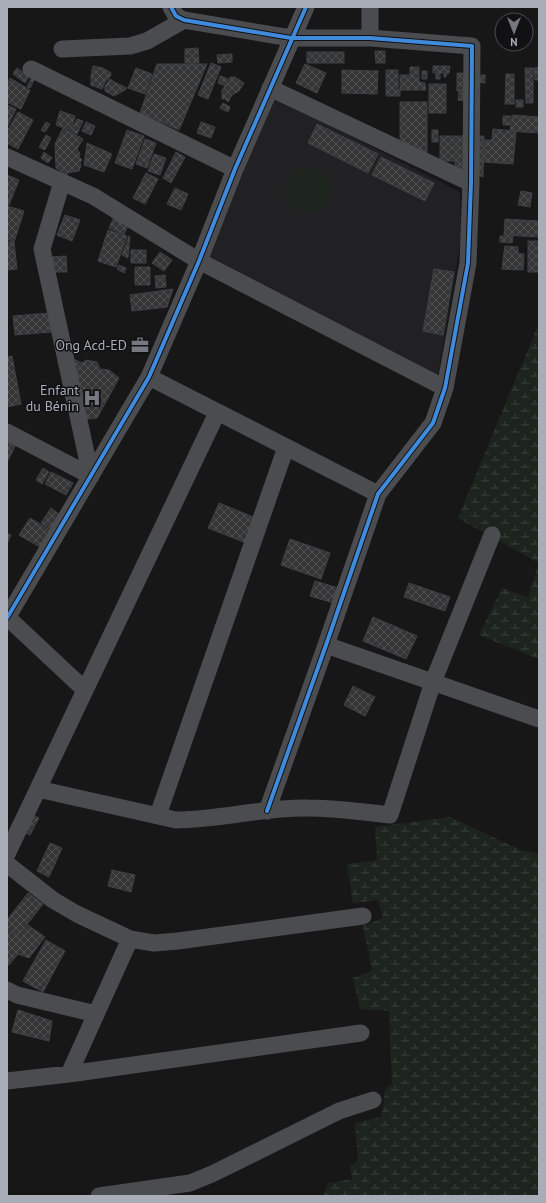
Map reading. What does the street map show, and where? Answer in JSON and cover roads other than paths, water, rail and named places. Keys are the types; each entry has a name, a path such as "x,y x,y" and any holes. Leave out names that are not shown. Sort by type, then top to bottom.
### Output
{"street":[{"path":"171,7 176,16 184,20 291,38 370,38 472,46 471,183 468,263 445,388 433,423 378,494 267,811"},
{"path":"85,690 9,609 91,476 149,377 199,261 235,168 291,38 306,7"},
{"path":"370,7 370,38"},
{"path":"62,49 130,46 147,41 184,20"},
{"path":"31,69 235,168"},
{"path":"270,88 471,183"},
{"path":"7,157 94,196 199,261 445,388"},
{"path":"62,182 42,249 91,476"},
{"path":"149,377 378,494"},
{"path":"7,854 217,413"},
{"path":"7,432 91,476"},
{"path":"158,815 286,448"},
{"path":"38,790 176,820 198,820 267,811 307,808 390,815 433,682 492,535"},
{"path":"326,645 539,719"},
{"path":"7,864 53,900 77,914 130,939 154,943 363,916"},
{"path":"69,1074 130,939"},
{"path":"7,990 17,994 96,1014"},
{"path":"7,1081 69,1074 361,1033"},
{"path":"99,1196 190,1183 212,1174 339,1111 373,1100"}],"place":[{"name":"Ong Acd-ED","path":"140,345"},
{"name":"Enfant du Bénin","path":"92,398"}]}
